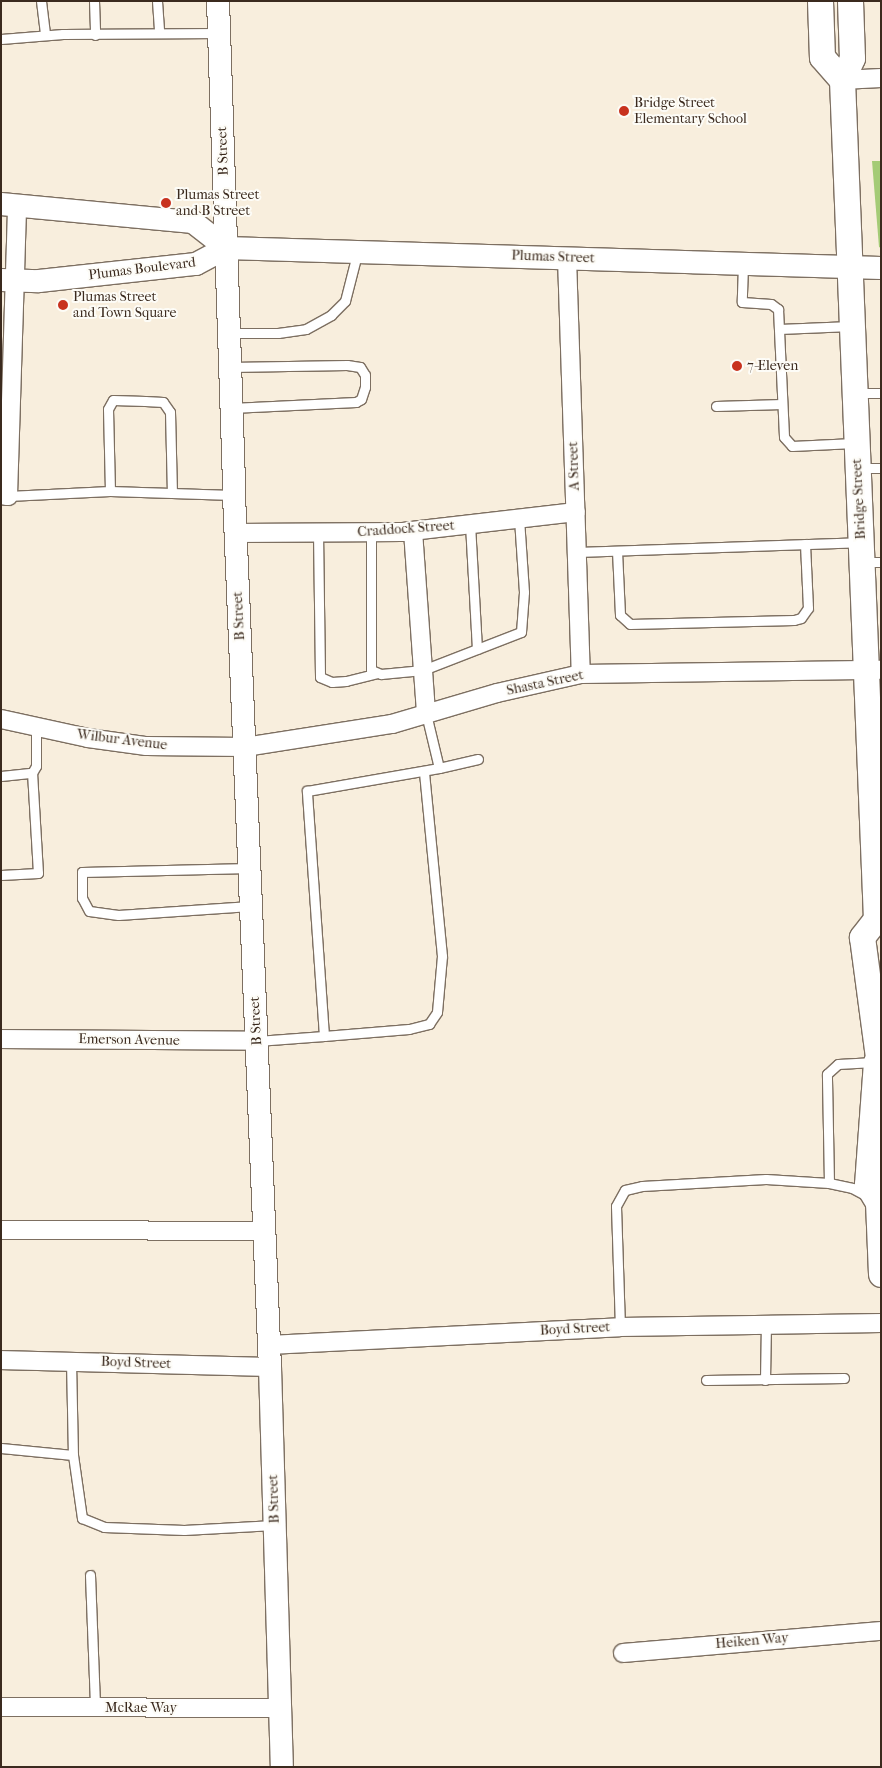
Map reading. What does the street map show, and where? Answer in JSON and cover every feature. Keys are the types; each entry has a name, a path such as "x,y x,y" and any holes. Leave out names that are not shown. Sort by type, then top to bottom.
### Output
{"main road":[{"path":"820,1 822,57 842,80"},
{"name":"Bridge Street","path":"850,1 852,58 842,80 857,443 869,468 868,555 874,670 878,922 862,938 879,1071 867,1184 878,1202"},
{"path":"878,1202 881,1274"}],"street":[{"name":"B Street","path":"218,1 235,533 251,868 250,906 270,1356 282,1767"},
{"path":"842,80 881,78"},
{"path":"5,495 9,204 193,222 226,248"},
{"name":"Plumas Street","path":"226,248 881,268"},
{"name":"Plumas Boulevard","path":"7,280 39,281 196,264 226,248"},
{"name":"A Street","path":"567,258 581,674"},
{"name":"Craddock Street","path":"235,533 413,531 576,512"},
{"path":"413,531 426,714"},
{"name":"Shasta Street","path":"245,747 392,724 581,674 874,670"},
{"name":"Wilbur Avenue","path":"1,719 146,746 245,747"},
{"name":"Emerson Avenue","path":"1,1039 257,1041"},
{"path":"1,1230 265,1231"},
{"name":"Boyd Street","path":"1,1360 71,1362 270,1356 620,1327 881,1323"},
{"name":"Heiken Way","path":"624,1653 881,1631"},
{"name":"McRae Way","path":"1,1707 280,1708"}],"lane":[{"path":"41,1 45,35"},
{"path":"94,1 95,34"},
{"path":"156,1 159,32"},
{"path":"1,39 45,35 159,32 219,33"},
{"path":"229,333 278,333 306,328 331,315 345,300 357,252"},
{"path":"743,264 742,302 772,304 778,309 784,437 792,446 857,443"},
{"path":"779,329 851,326"},
{"path":"230,366 347,365 360,367 365,375 365,387 361,399 356,402 231,408"},
{"path":"854,393 881,393"},
{"path":"110,491 108,409 113,400 145,401 163,402 170,412 172,493"},
{"path":"716,406 782,404"},
{"path":"5,495 110,491 234,495"},
{"path":"318,532 320,677 332,682 346,681 377,673 423,670 522,632 524,612 519,519"},
{"path":"470,524 477,649"},
{"path":"370,532 371,670 377,673"},
{"path":"617,551 620,615 630,624 794,620 800,618 808,608 805,544"},
{"path":"577,552 805,544 868,555"},
{"path":"426,714 439,768"},
{"path":"1,875 38,873 32,773 36,766 36,727"},
{"path":"324,1036 308,791 424,772 478,759"},
{"path":"257,1041 409,1028 429,1024 437,1012 442,956 424,772"},
{"path":"1,776 32,773"},
{"path":"250,906 118,915 89,911 82,898 82,872 251,868"},
{"path":"829,1183 827,1074 838,1064 879,1071"},
{"path":"620,1327 616,1206 625,1190 766,1179 829,1183 852,1188 878,1202"},
{"path":"766,1325 766,1380"},
{"path":"71,1362 73,1455 82,1518 104,1527 184,1530 275,1525"},
{"path":"706,1380 844,1378"},
{"path":"1,1448 73,1455"},
{"path":"90,1575 95,1708"}],"green space":[{"path":"872,161 881,161 881,248 879,247"}],"place":[{"name":"Bridge Street Elementary School","path":"624,111"},
{"name":"Plumas Street and B Street","path":"166,203"},
{"name":"Plumas Street and Town Square","path":"63,305"},
{"name":"7-Eleven","path":"737,366"}]}
